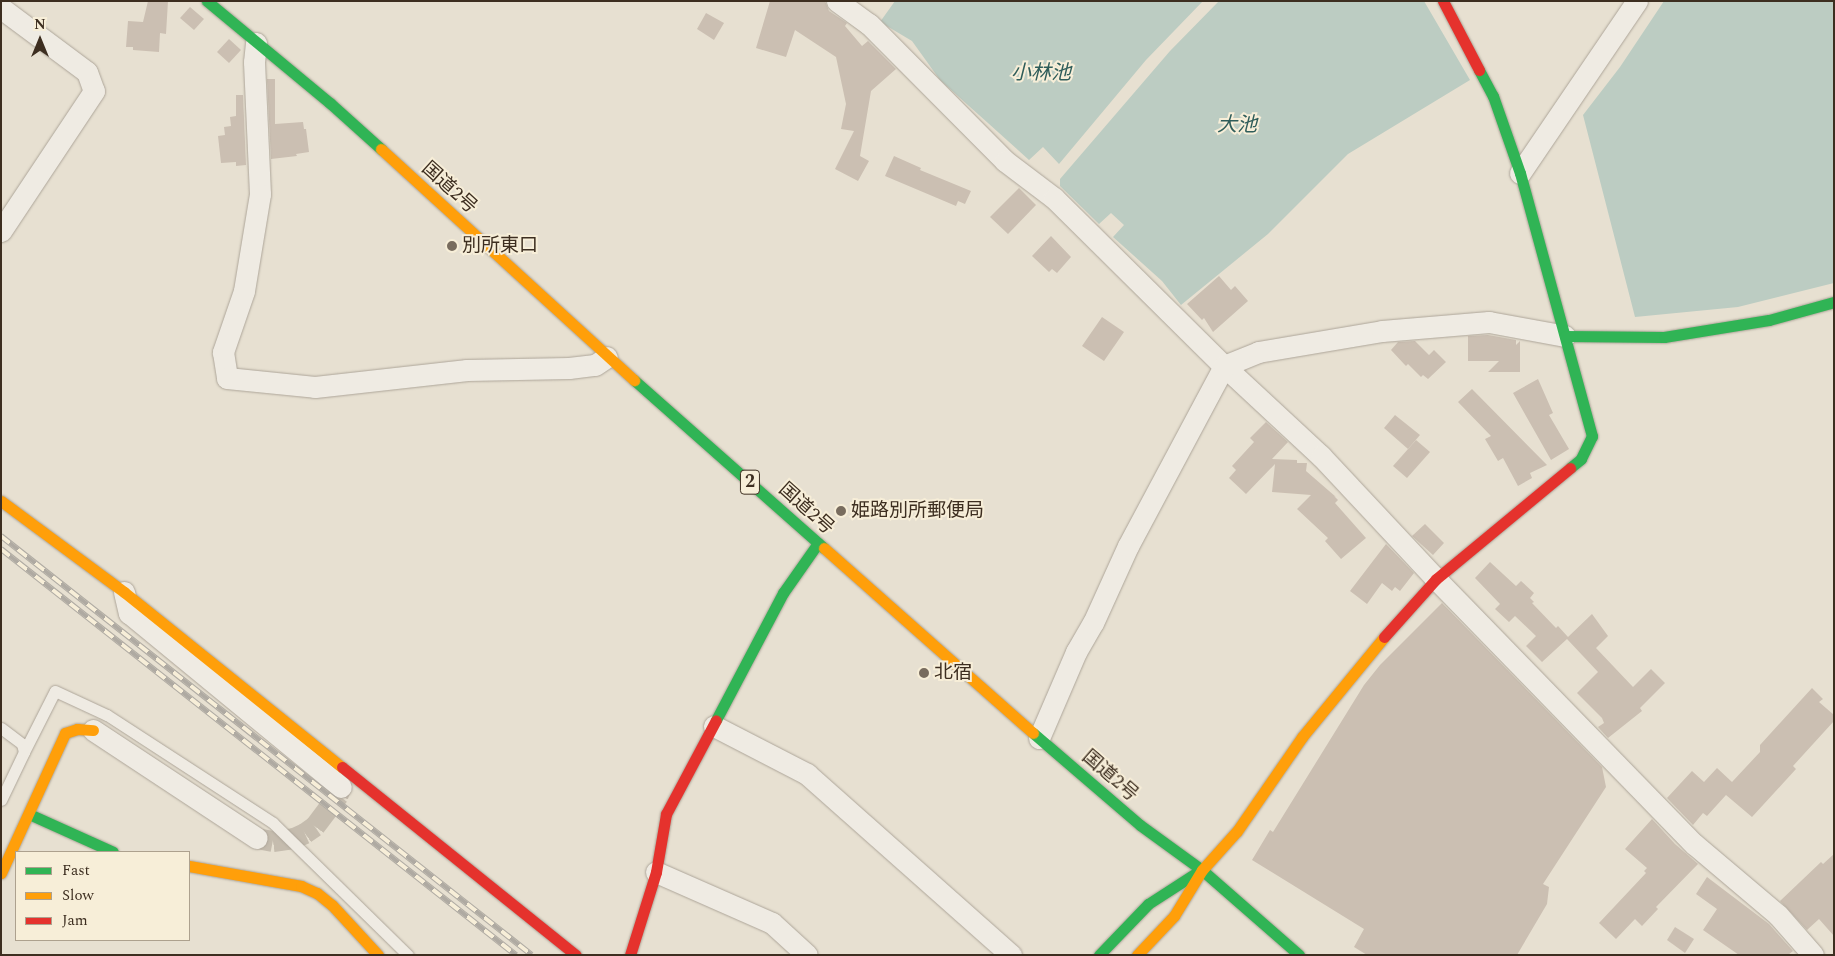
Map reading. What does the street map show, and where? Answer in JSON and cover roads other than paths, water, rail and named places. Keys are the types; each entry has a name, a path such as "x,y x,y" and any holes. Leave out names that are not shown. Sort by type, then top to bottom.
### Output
{"main road":[{"name":"国道2号","path":"207,1 330,104 607,356 1040,738 1140,825 1202,870 1299,955"},
{"path":"1137,955 1174,916 1202,870 1237,831 1319,715 1371,651 1436,580 1581,459 1592,436 1520,173 1493,96 1443,1"},
{"path":"1565,336 1664,337 1769,320 1834,302"},
{"path":"1,501 124,592 576,955"},
{"path":"630,955 656,872 666,814 783,593 818,543"},
{"path":"1,873 65,733 77,729 93,730"},
{"path":"29,814 111,851"},
{"path":"190,866 301,886 317,893 332,905 378,955"},
{"path":"1099,955 1148,904 1202,870"}],"street":[{"path":"837,1 869,24 1005,161 1054,198 1224,366 1320,456 1436,580 1694,844 1778,915 1814,955"},
{"path":"1520,173 1637,1"},
{"path":"1,8 87,72 94,91 1,231"},
{"path":"256,43 254,62 260,194 244,291 223,352 227,378 315,387 467,370 568,368 595,365 607,356"},
{"path":"1040,738 1076,652 1093,623 1128,546 1224,366 1258,352 1382,331 1490,322 1565,336"},
{"path":"124,592 129,613 341,787"},
{"path":"714,726 807,774 1011,955"},
{"path":"93,730 257,838"},
{"path":"656,872 772,923 806,955"}],"lane":[{"path":"1,800 55,691 107,715 273,823 408,955"},
{"path":"1,728 22,744 24,752"}],"water":[{"name":"小林池","path":"895,1 1203,1 1146,60 1059,164 1043,147 1029,160 940,80 912,41 880,22"},
{"name":"大池","path":"1219,1 1424,1 1470,80 1348,154 1268,234 1181,305 1162,281 1113,237 1124,225 1111,213 1099,224 1060,186 1060,179 1170,51"},
{"path":"1664,1 1834,1 1834,283 1738,307 1635,317 1583,115 1620,67"}],"tunnel":[{"path":"257,838 273,841 294,838 305,833 315,826 338,795 341,787"}],"railway":[{"path":"1,536 532,955"},
{"path":"1,549 516,955"}],"place":[{"name":"別所東口","path":"452,246"},
{"name":"姫路別所郵便局","path":"841,511"},
{"name":"北宿","path":"924,673"}]}
